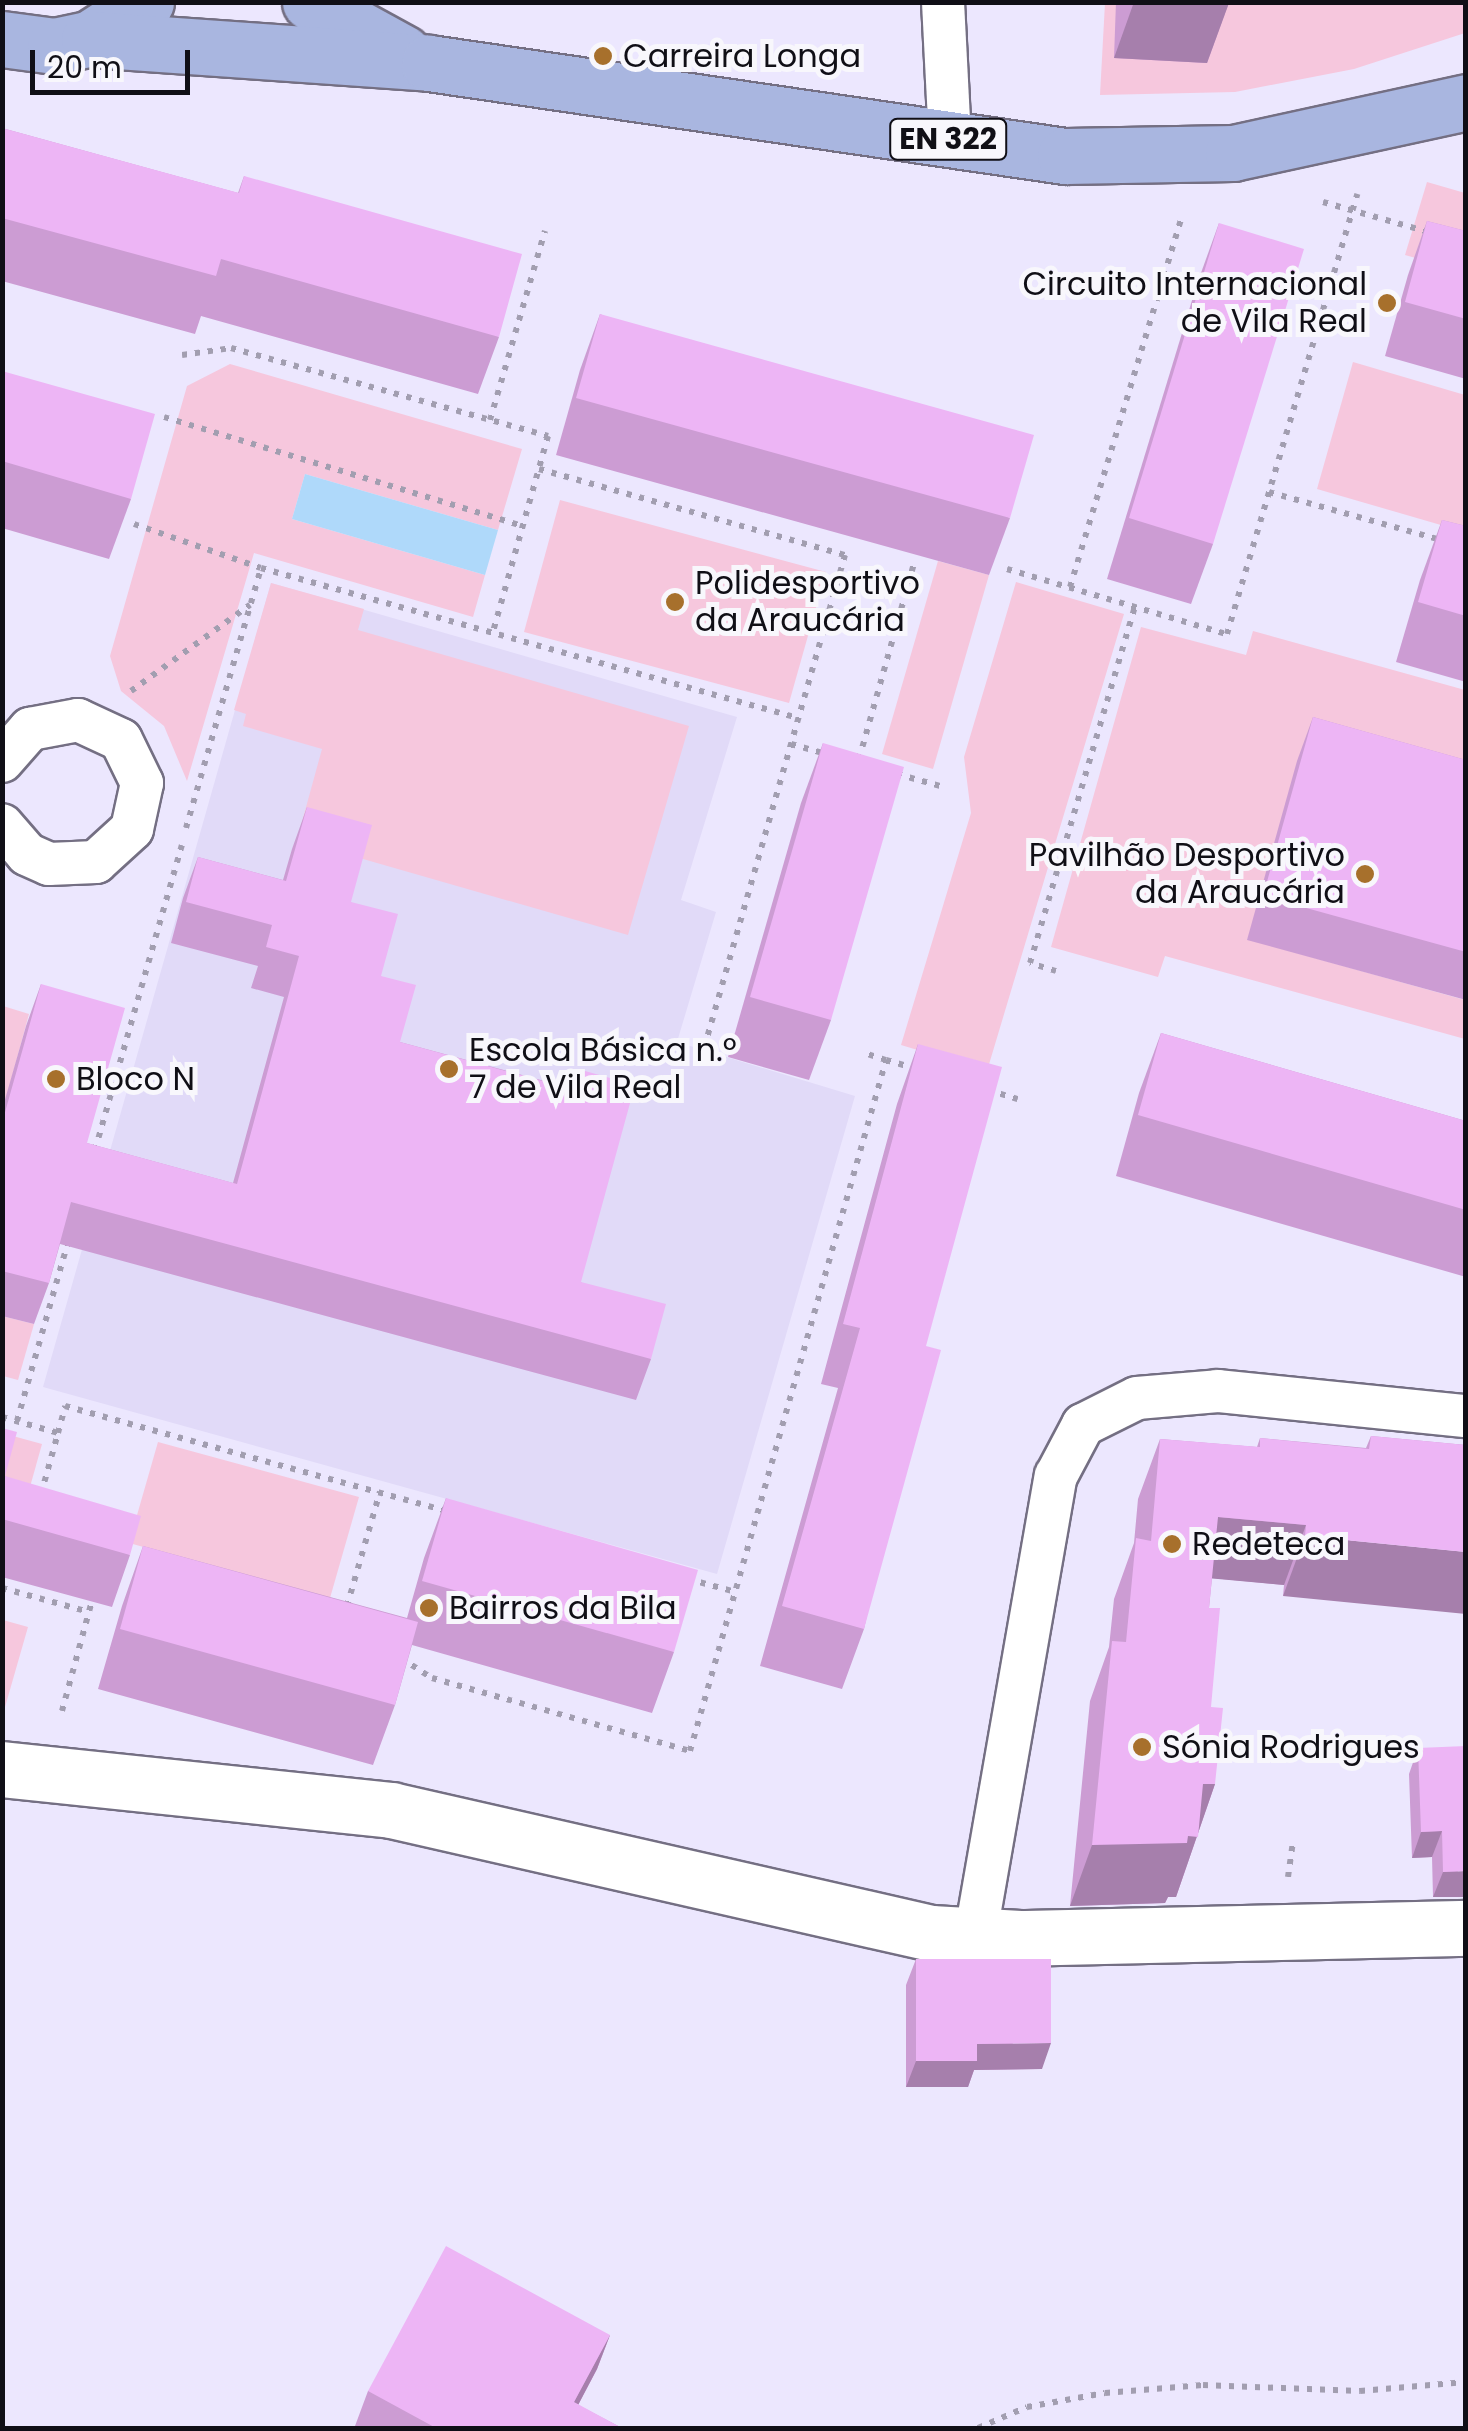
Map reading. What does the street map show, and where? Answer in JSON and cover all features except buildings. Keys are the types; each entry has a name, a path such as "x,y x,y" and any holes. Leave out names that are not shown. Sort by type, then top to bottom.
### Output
{"main road":[{"name":"EN 322","path":"89,39 146,2"},
{"name":"EN 322","path":"310,2 382,46 429,63"},
{"name":"EN 322","path":"2,40 55,46 89,39 429,63 1065,156 1170,159 1346,133 1466,102"}],"street":[{"path":"944,2 950,139"},
{"path":"2,760 30,729 78,720 121,740 142,783 132,829 96,862 49,864 27,854 2,825"},
{"path":"975,1938 1056,1476 1083,1425 1136,1398 1218,1391 1466,1416"},
{"path":"2,1769 391,1810 822,1913 975,1938 1466,1928"}],"path":[{"path":"1007,569 1227,634 1356,194"},
{"path":"1323,202 1446,237"},
{"path":"1070,587 1180,220"},
{"path":"490,420 545,231"},
{"path":"182,355 231,348 548,436 493,632"},
{"path":"164,417 523,526"},
{"path":"539,469 845,555 707,1038"},
{"path":"1269,492 1448,542"},
{"path":"134,524 261,568 798,718"},
{"path":"858,763 914,563"},
{"path":"93,1155 261,568"},
{"path":"126,694 250,605"},
{"path":"1056,971 1030,963 1135,606"},
{"path":"791,744 876,768"},
{"path":"892,772 944,787"},
{"path":"2,936 2,947"},
{"path":"867,1054 924,1071"},
{"path":"388,1649 432,1678 690,1752 886,1060"},
{"path":"981,1088 1018,1099"},
{"path":"17,1421 72,1231"},
{"path":"40,1498 65,1406 455,1513"},
{"path":"2,1417 58,1432"},
{"path":"343,1620 380,1492"},
{"path":"680,1576 736,1592"},
{"path":"62,1712 97,1582"},
{"path":"2,1588 89,1612"},
{"path":"1287,1886 1293,1840"},
{"path":"978,2428 1027,2407 1105,2393 1203,2385 1360,2391 1466,2382"}],"shaded area":[{"path":"1105,3 1465,3 1465,33 1354,69 1235,92 1100,95"},
{"path":"1427,182 1465,193 1465,272 1405,255"},
{"path":"1353,362 1465,395 1465,532 1317,489"},
{"path":"230,364 522,449 498,530 305,474 292,519 485,575 473,617 254,553 187,781 164,726 121,691 110,656 187,386"},
{"name":"Polidesportivo da Araucária","path":"560,500 826,572 789,703 524,632"},
{"path":"938,561 989,575 933,769 882,754"},
{"path":"1016,582 1124,614 987,1071 901,1045 971,813 964,757"},
{"name":"Escola Básica n.º 7 de Vila Real","path":"271,583 737,717 681,900 716,912 677,1042 855,1096 717,1574 43,1387"},
{"path":"271,583 364,609 358,630 689,726 628,935 297,840 322,749 243,726 246,714 234,710"},
{"path":"1141,627 1246,655 1253,631 1465,690 1465,808 1247,939 1465,1000 1465,1039 1165,956 1158,977 1051,947"},
{"path":"3,1006 29,1014 3,1110"},
{"path":"2,1316 34,1324 18,1380 3,1376"},
{"path":"2,1433 42,1444 16,1537 3,1533"},
{"path":"158,1442 359,1497 330,1598 129,1543"},
{"path":"2,1620 28,1627 3,1714"}],"water":[{"path":"305,474 498,530 485,575 292,519"}],"place":[{"name":"Carreira Longa","path":"603,56"},
{"name":"Circuito Internacional de Vila Real","path":"1387,303"},
{"name":"Polidesportivo da Araucária","path":"675,602"},
{"name":"Pavilhão Desportivo da Araucária","path":"1365,874"},
{"name":"Escola Básica n.º 7 de Vila Real","path":"449,1069"},
{"name":"Bloco N","path":"56,1079"},
{"name":"Redeteca","path":"1172,1544"},
{"name":"Bairros da Bila","path":"429,1608"},
{"name":"Sónia Rodrigues","path":"1142,1747"}]}
